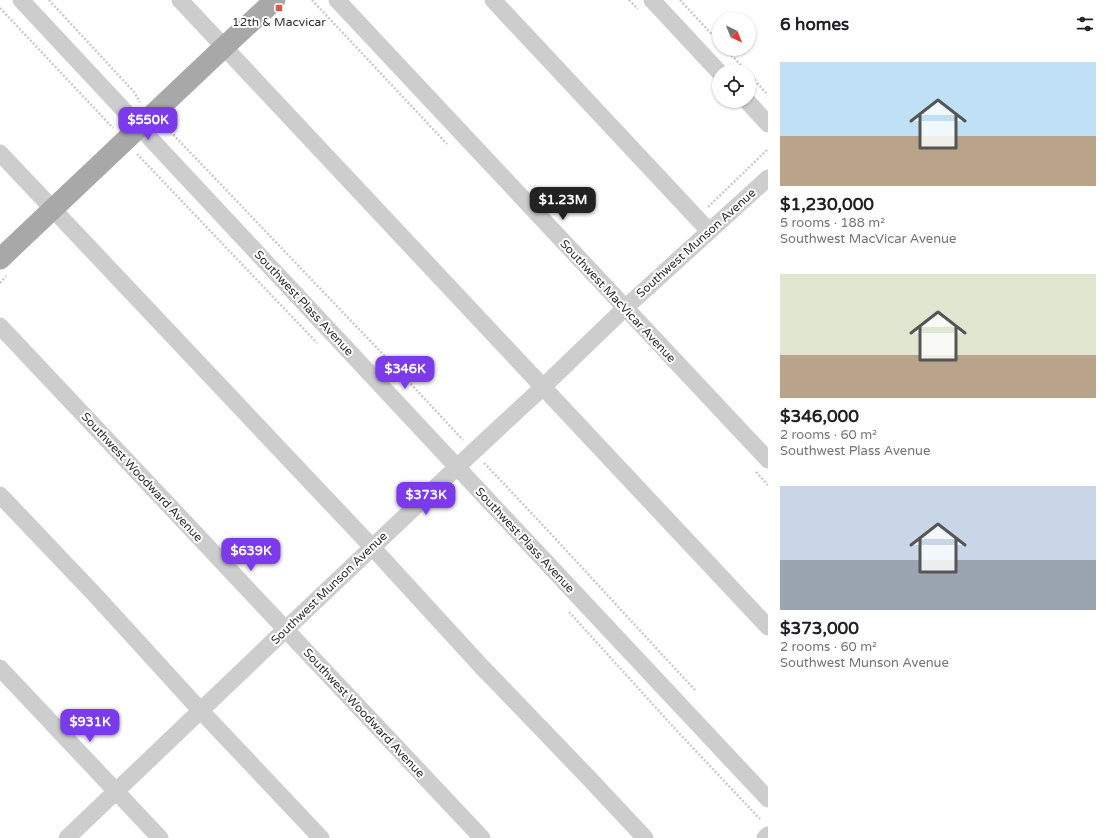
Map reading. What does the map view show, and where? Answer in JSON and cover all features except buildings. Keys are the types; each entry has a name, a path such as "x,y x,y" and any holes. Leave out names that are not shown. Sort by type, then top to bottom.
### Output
{"main road":[{"path":"0,259 275,0"}],"street":[{"name":"Southwest Plass Avenue","path":"21,0 146,120 457,467 768,798"},
{"path":"180,0 768,627"},
{"name":"Southwest MacVicar Avenue","path":"337,0 768,460"},
{"path":"493,0 709,231"},
{"path":"652,0 712,64"},
{"path":"753,108 768,124"},
{"path":"0,153 372,547 480,666 645,838"},
{"name":"Southwest Munson Avenue","path":"67,838 625,308 768,178"},
{"name":"Southwest Woodward Avenue","path":"0,326 482,838"},
{"path":"0,495 97,597 200,711 321,838"},
{"path":"0,668 160,838"},
{"path":"765,838 768,835"}],"path":[{"path":"49,0 134,92 141,104 146,120 175,137 537,518 696,691"},
{"path":"680,0 712,34"},
{"path":"0,8 124,141 319,345"},
{"path":"732,56 740,64"},
{"path":"756,82 768,95"},
{"path":"696,218 768,149"},
{"path":"564,607 760,819"}],"place":[{"name":"12th & Macvicar","path":"279,8"}]}
